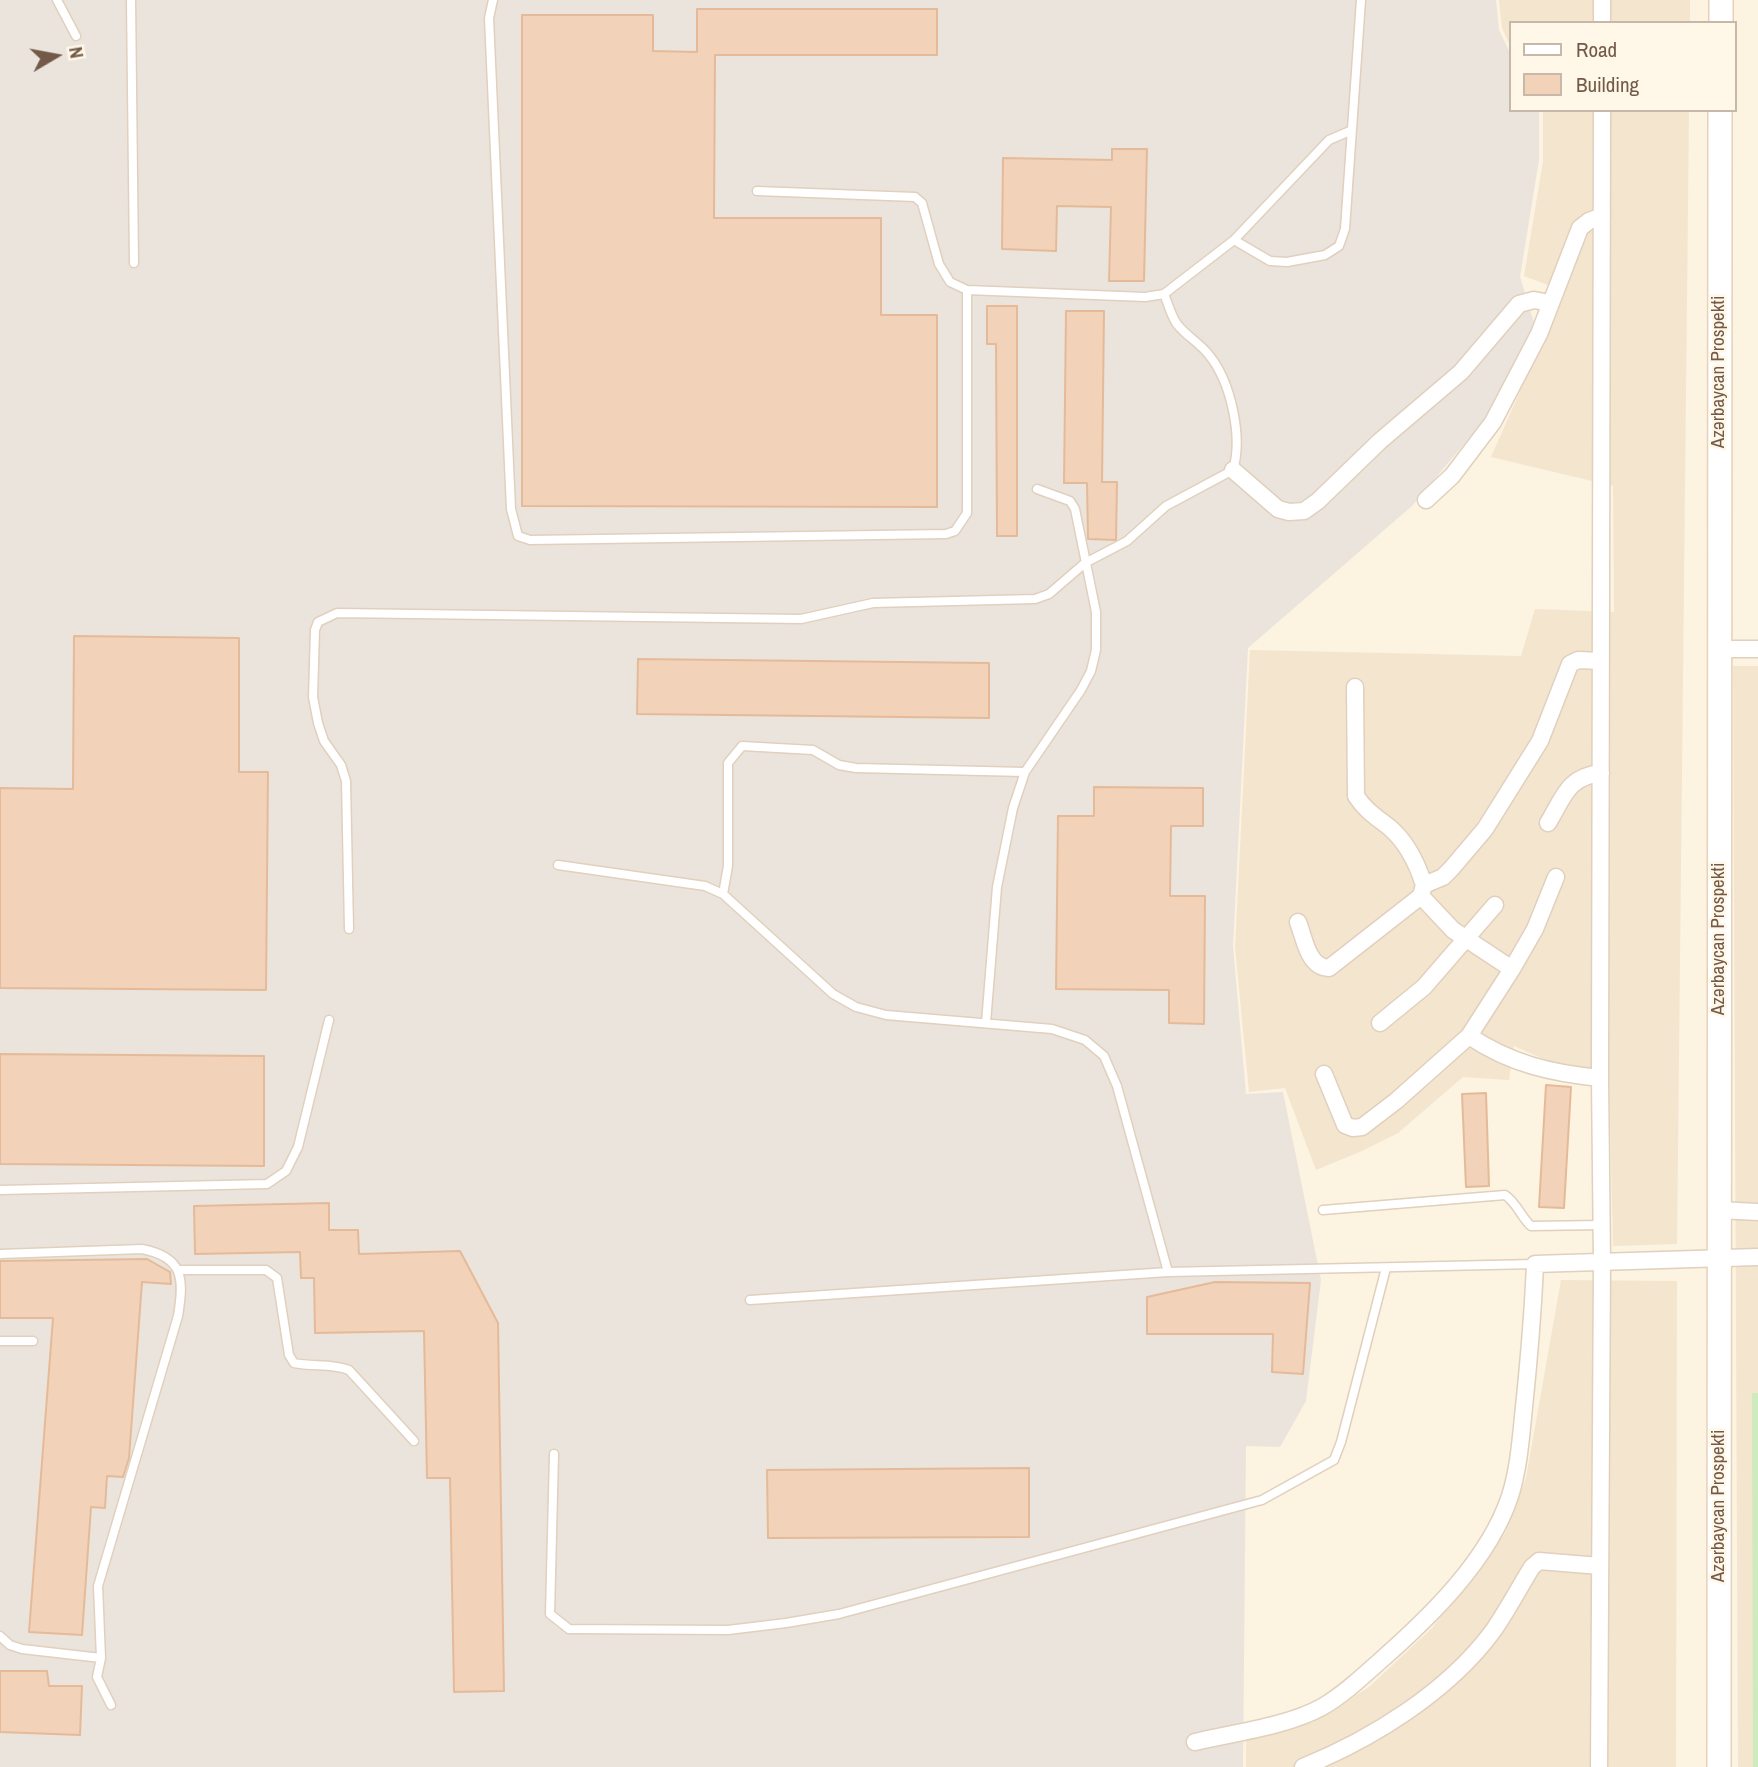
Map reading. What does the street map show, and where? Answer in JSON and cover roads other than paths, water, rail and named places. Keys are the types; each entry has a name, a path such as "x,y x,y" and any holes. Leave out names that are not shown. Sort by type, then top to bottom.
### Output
{"street":[{"path":"1602,0 1602,21"},
{"path":"1721,0 1721,21"},
{"path":"1599,1767 1602,112"},
{"name":"Azərbaycan Prospekti","path":"1719,1767 1720,112"},
{"path":"1426,500 1452,475 1493,422 1539,334 1580,228 1602,216"},
{"path":"1233,470 1278,509 1289,512 1304,510 1318,501 1380,441 1461,372 1520,304 1534,300 1550,303"},
{"path":"1718,649 1758,649"},
{"path":"1298,922 1313,962 1321,968 1329,968 1422,891 1443,877 1492,818 1540,741 1570,664 1578,660 1601,661"},
{"path":"1355,687 1356,796 1364,808 1392,829 1413,855 1422,891 1453,930 1512,969"},
{"path":"1548,823 1574,781 1586,775 1601,773"},
{"path":"1324,1074 1345,1125 1353,1128 1362,1127 1396,1101 1469,1037 1535,929 1556,877"},
{"path":"1380,1023 1424,987 1495,905"},
{"path":"1469,1037 1504,1056 1543,1070 1600,1078"},
{"path":"1719,1210 1758,1212"},
{"path":"1195,1742 1297,1719 1323,1707 1389,1653 1443,1601 1473,1562 1499,1524 1511,1494 1521,1441 1535,1264 1758,1257"},
{"path":"1303,1767 1370,1735 1411,1708 1464,1664 1493,1631 1532,1567 1539,1561 1600,1566"}],"lane":[{"path":"57,0 76,36"},
{"path":"131,0 134,263"},
{"path":"493,0 489,19 500,284 511,509 518,536 530,540 946,534 955,531 967,513 967,290"},
{"path":"1234,240 1270,261 1287,262 1325,255 1339,246 1345,229 1361,0"},
{"path":"757,191 915,197 922,203 939,264 950,282 967,290 1145,297 1164,294 1234,240 1329,140 1350,131"},
{"path":"349,929 346,781 341,765 324,741 313,698 315,631 318,622 337,613 801,619 873,603 1035,599 1049,594 1085,563 1127,541 1166,506 1233,470 1238,440 1231,404 1219,370 1209,354 1177,324 1164,294"},
{"path":"986,1023 997,887 1013,808 1025,772 1082,691 1096,650 1097,628 1075,509 1070,501 1037,489"},
{"path":"723,894 728,866 728,763 742,746 813,750 839,765 856,768 1025,772"},
{"path":"558,865 705,886 723,894 833,994 856,1007 886,1014 1052,1029 1085,1040 1104,1056 1116,1086 1168,1272"},
{"path":"0,1190 267,1184 286,1171 298,1147 329,1020"},
{"path":"1322,1210 1505,1195 1513,1201 1524,1220 1531,1226 1602,1225"},
{"path":"0,1254 142,1249 158,1252 170,1259 178,1270 182,1292 178,1316 98,1586 101,1658 97,1677 111,1705"},
{"path":"750,1300 1168,1272 1535,1264"},
{"path":"554,1454 550,1614 569,1629 727,1630 839,1614 1262,1500 1334,1460 1386,1268"},
{"path":"178,1270 267,1270 274,1275 277,1278 289,1355 294,1363 339,1366 349,1370 414,1441"},
{"path":"0,1341 33,1341"},
{"path":"0,1636 10,1645 22,1649 101,1658"}]}
